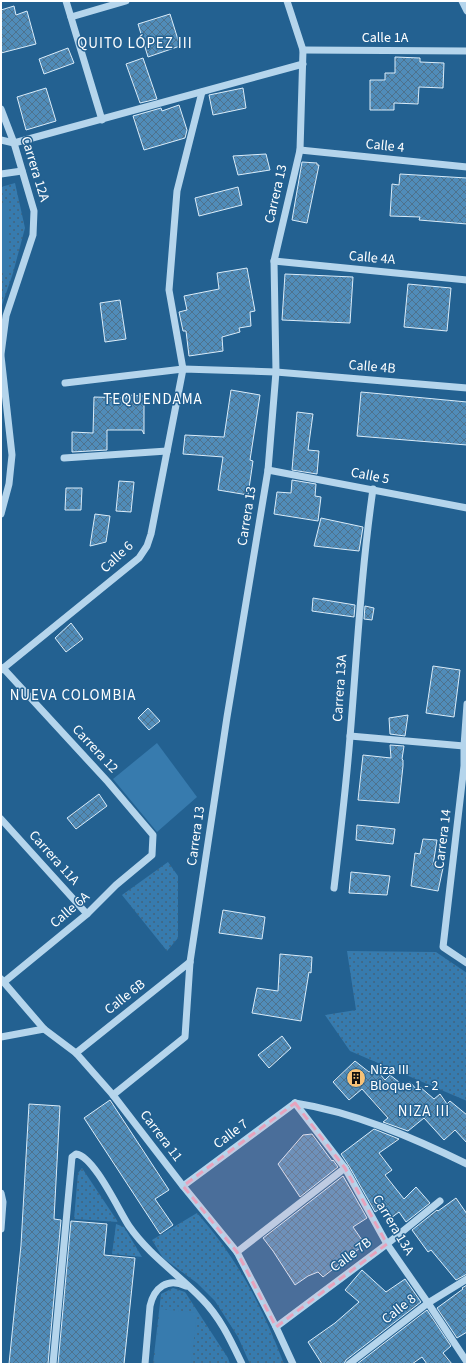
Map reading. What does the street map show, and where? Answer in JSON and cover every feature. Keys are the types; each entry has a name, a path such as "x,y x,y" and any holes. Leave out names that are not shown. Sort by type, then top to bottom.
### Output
{"street":[{"path":"66,1 102,120"},
{"path":"71,17 126,1"},
{"name":"Carrera 13","path":"113,1095 185,1037 190,962 227,717 268,470 276,372 274,261 300,150 303,50 287,1"},
{"path":"462,1 467,12"},
{"name":"Calle 1A","path":"303,50 467,51"},
{"path":"1,140 14,143 303,64"},
{"path":"183,369 170,283 177,191 202,92"},
{"name":"Carrera 12A","path":"1,109 14,143 34,211 33,235 6,316 1,355 12,455 10,484 1,514"},
{"name":"Calle 4","path":"300,150 467,167"},
{"path":"1,174 22,171"},
{"name":"Calle 4A","path":"274,261 467,280"},
{"name":"Calle 4B","path":"65,383 183,369 276,372 467,388"},
{"name":"Calle 6","path":"2,669 139,558 147,546 151,534 183,369"},
{"path":"64,458 167,451"},
{"name":"Calle 5","path":"268,470 467,508"},
{"name":"Carrera 13A","path":"334,888 350,736 360,598 373,489"},
{"name":"Carrera 12","path":"2,669 108,782 153,835 152,855"},
{"name":"Carrera 14","path":"467,704 464,746 466,766 443,947 467,963"},
{"path":"350,736 464,746"},
{"name":"Carrera 11A","path":"1,819 87,914"},
{"name":"Calle 6A","path":"3,981 87,914 116,886 152,855"},
{"name":"Calle 6B","path":"76,1053 190,962"},
{"name":"Carrera 11","path":"3,981 44,1029 76,1053 113,1095 183,1186 237,1252 276,1327"},
{"path":"1,1037 44,1029"},
{"path":"295,1103 361,1119 437,1149 467,1164"},
{"name":"Carrera 13A","path":"295,1103 345,1168 387,1244 467,1362"},
{"name":"Calle 7","path":"183,1186 295,1103"},
{"path":"53,1364 72,1157 76,1154 80,1154 85,1158 101,1178 141,1242 157,1259 196,1292 209,1307 218,1319 242,1364"},
{"path":"237,1252 345,1168"},
{"path":"1,1193 3,1202 1,1229"},
{"name":"Calle 7B","path":"276,1327 387,1244 440,1201"},
{"name":"Calle 8","path":"349,1364 428,1303 467,1279"},
{"path":"145,1364 150,1306 152,1297 156,1291 162,1285 173,1283 184,1285 196,1292"},
{"path":"276,1327 293,1364"}],"highlighted area":[{"path":"295,1103 345,1168 387,1244 276,1327 237,1252 183,1186"}],"shaded area":[{"path":"15,183 25,228 13,273 1,308 1,272 7,272 7,203 1,203 1,187"},
{"path":"1,203 7,203 7,272 1,272"},
{"path":"157,743 197,797 157,832 113,779"},
{"path":"168,862 178,876 178,938 167,951 122,895"},
{"path":"347,951 436,952 467,973 467,1101 350,1051 325,1015 356,1010"},
{"path":"82,1168 118,1222 74,1219 78,1173"},
{"path":"197,1213 225,1248 248,1284 267,1322 284,1364 250,1364 238,1337 215,1301 197,1283 163,1258 152,1240"},
{"path":"116,1224 124,1227 142,1257 112,1254"},
{"path":"173,1288 185,1292 228,1358 230,1364 153,1364 161,1294"},
{"path":"160,1309 197,1313 191,1364 154,1364"}],"building":[{"path":"14,6 16,15 27,11 36,44 1,53 1,10"},
{"path":"170,14 180,46 148,57 138,24"},
{"path":"68,48 74,63 44,74 39,59"},
{"path":"395,57 420,58 420,62 444,63 443,88 419,87 418,104 394,103 394,110 370,110 370,80 385,80 385,73 395,73"},
{"path":"143,58 157,99 140,103 126,64"},
{"path":"46,88 56,121 26,130 17,97"},
{"path":"243,88 246,108 213,115 209,95"},
{"path":"179,105 187,130 185,138 144,150 133,116 161,108 162,111"},
{"path":"266,154 270,170 238,175 233,156"},
{"path":"302,162 317,163 317,165 319,165 307,223 292,220"},
{"path":"400,174 467,178 467,224 419,220 420,217 390,216 392,184 399,185"},
{"path":"238,187 242,205 199,216 195,198"},
{"path":"247,268 255,311 250,312 251,326 239,328 240,332 222,337 223,351 189,356 186,331 183,331 179,312 187,310 184,296 219,289 217,273"},
{"path":"285,274 353,277 350,323 282,320"},
{"path":"408,284 451,288 447,331 404,327"},
{"path":"120,300 126,339 105,342 100,303"},
{"path":"231,390 260,395 250,460 253,461 248,495 218,490 223,457 183,454 185,435 224,437"},
{"path":"361,392 467,402 467,445 357,436"},
{"path":"126,395 144,396 144,434 142,430 107,430 107,450 72,452 72,432 93,433 94,397 127,398"},
{"path":"297,412 313,414 308,450 319,451 317,474 292,470"},
{"path":"292,480 316,484 315,496 321,497 318,521 274,514 277,492 291,493"},
{"path":"119,481 134,482 131,512 116,511"},
{"path":"66,488 82,488 81,510 65,510"},
{"path":"95,514 110,516 106,542 90,546"},
{"path":"321,518 363,527 359,551 314,546"},
{"path":"313,598 355,605 354,617 312,611"},
{"path":"365,606 374,608 372,620 364,619"},
{"path":"71,623 83,639 66,652 55,638"},
{"path":"433,666 460,670 454,717 426,713"},
{"path":"148,708 160,721 149,730 138,718"},
{"path":"408,715 405,736 390,734 389,718"},
{"path":"390,745 404,746 399,803 358,800 363,755 391,758"},
{"path":"99,794 107,806 76,829 67,818"},
{"path":"357,825 395,829 393,844 356,840"},
{"path":"423,839 437,840 433,865 443,868 438,891 411,886 415,853 420,854"},
{"path":"351,872 390,876 387,895 349,893"},
{"path":"223,910 265,917 262,939 219,933"},
{"path":"280,954 312,957 311,973 309,972 301,1021 252,1013 257,988 278,991"},
{"path":"282,1036 291,1048 269,1068 258,1055"},
{"path":"355,1061 369,1072 375,1068 385,1080 390,1075 404,1086 410,1082 417,1090 420,1087 434,1099 440,1094 447,1104 450,1101 467,1115 467,1143 455,1130 444,1140 424,1118 408,1131 383,1122 388,1118 362,1089 349,1100 333,1082"},
{"path":"110,1100 169,1190 155,1199 173,1225 160,1234 84,1118"},
{"path":"29,1104 60,1106 54,1219 61,1220 48,1364 9,1364 21,1245"},
{"path":"374,1129 399,1139 379,1153 392,1170 385,1175 404,1199 416,1187 430,1203 406,1222 399,1212 391,1218 383,1207 375,1212 341,1154"},
{"path":"312,1134 338,1167 300,1197 278,1164 303,1135"},
{"path":"343,1176 367,1218 353,1227 362,1240 358,1242 360,1248 323,1277 318,1272 308,1276 295,1285 263,1238"},
{"path":"456,1198 467,1214 467,1274 456,1280 431,1250 428,1252 412,1230 437,1210 438,1211"},
{"path":"71,1221 107,1224 104,1255 135,1258 124,1364 58,1364"},
{"path":"362,1270 386,1292 405,1279 421,1302 346,1360 344,1364 322,1364 308,1342 335,1323 359,1302 345,1290"},
{"path":"467,1285 467,1332 457,1338 437,1308"},
{"path":"427,1310 451,1346 443,1353 452,1364 427,1364 422,1357 412,1364 357,1364"}],"place":[{"name":"Niza III Bloque 1 - 2","path":"356,1078"}],"district":[{"name":"QUITO LÓPEZ III","path":"135,43"},
{"name":"TEQUENDAMA","path":"153,399"},
{"name":"NUEVA COLOMBIA","path":"73,695"},
{"name":"NIZA III","path":"424,1111"}]}
